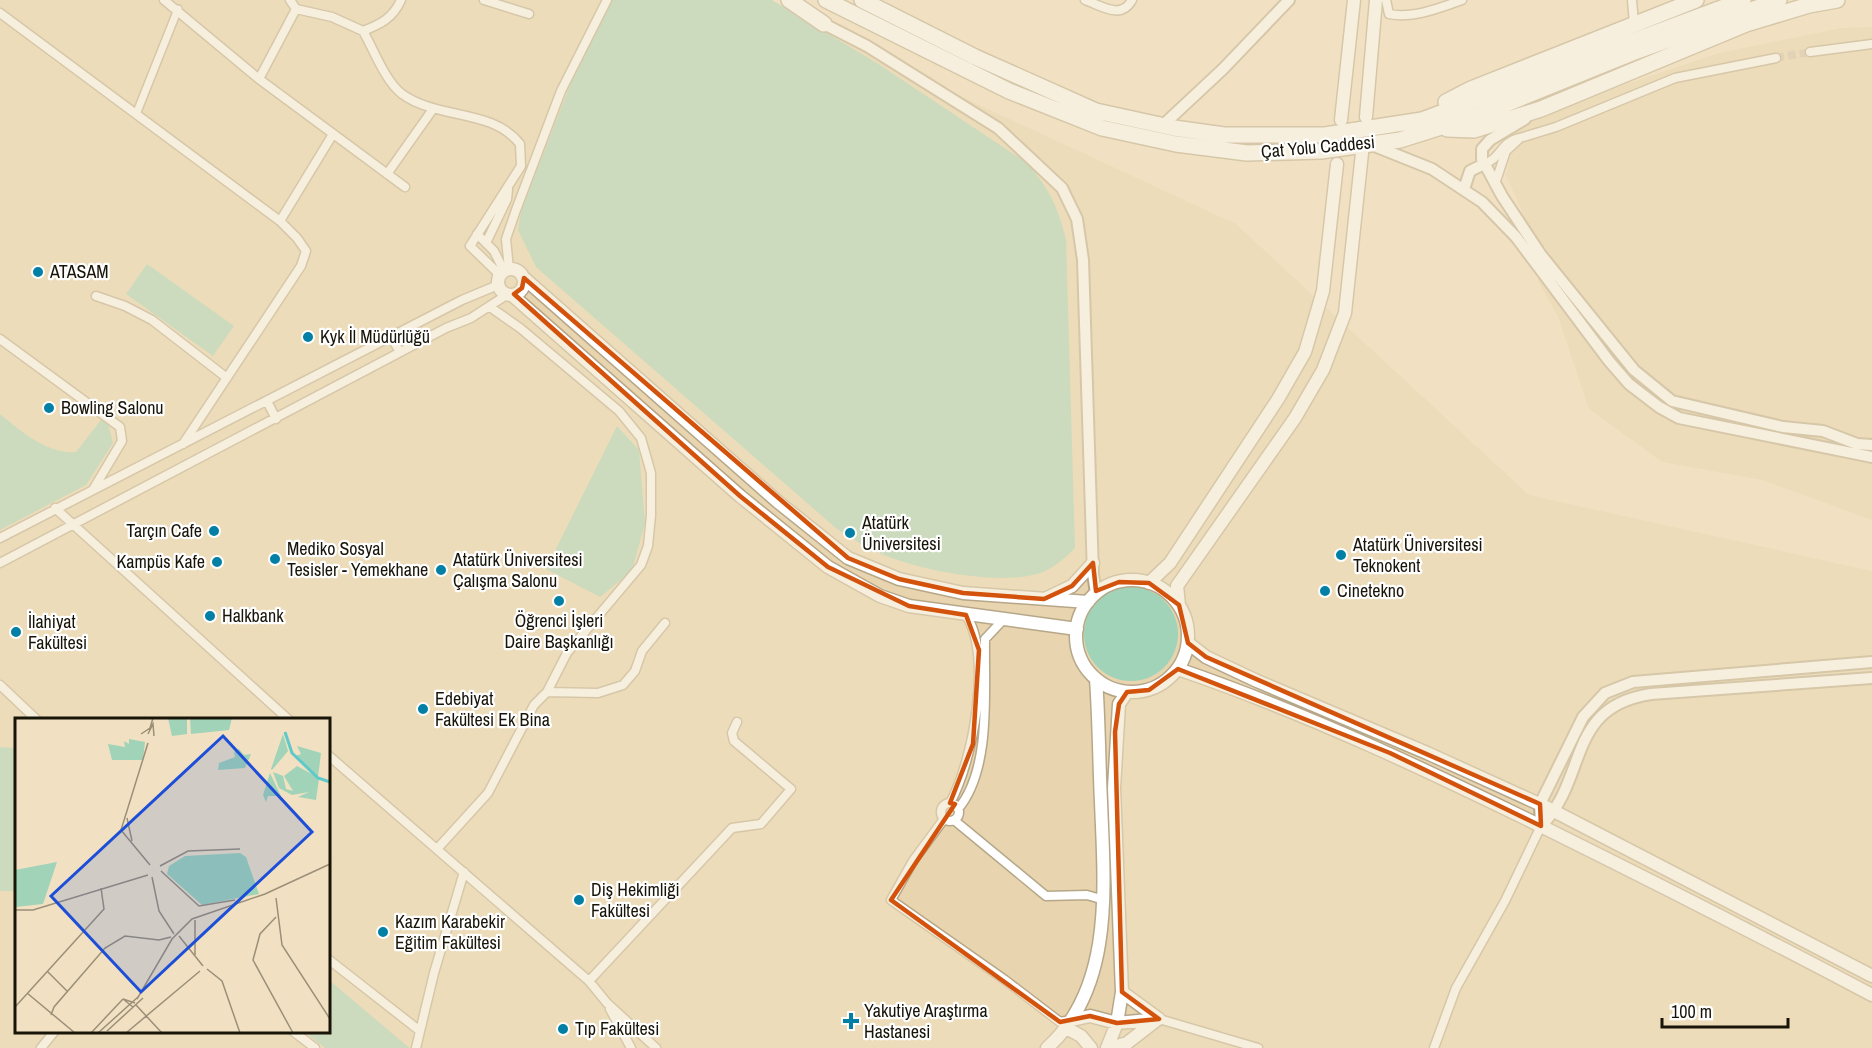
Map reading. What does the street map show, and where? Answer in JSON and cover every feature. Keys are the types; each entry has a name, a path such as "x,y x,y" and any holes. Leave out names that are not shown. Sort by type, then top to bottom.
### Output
{"highway":[{"path":"789,0 824,24"},
{"name":"Çat Yolu Caddesi","path":"826,0 1009,91 1102,128 1176,144 1246,153 1366,149 1400,140 1479,115 1632,53 1779,0"},
{"name":"Çat Yolu Caddesi","path":"862,0 975,57 1096,111 1162,126 1224,135 1325,135 1422,120 1743,0"},
{"path":"1408,122 1471,89 1696,0"},
{"path":"1438,128 1474,130 1541,109 1746,24 1809,5 1837,0"}],"main road":[{"path":"1341,120 1354,0"},
{"path":"1366,117 1376,0"},
{"path":"1179,605 1177,586 1295,418 1323,369 1345,313 1366,149"},
{"path":"1149,583 1170,563 1278,399 1305,352 1323,291 1337,164"},
{"path":"1077,629 909,606 880,596 828,567 740,496 510,294 503,275 517,270 778,502 848,558 899,579 963,593 1044,599 1092,598"},
{"path":"510,294 521,290 524,278"},
{"path":"1044,599 1072,586 1093,563"},
{"path":"1119,582 1149,583 1170,595 1179,605 1185,617 1188,643 1178,669 1165,682 1149,690 1127,692 1112,688 1096,679 1084,665 1078,648 1077,629 1081,615 1092,598 1119,582"},
{"path":"1188,643 1206,657 1257,681 1427,753 1556,812 1872,976"},
{"path":"1178,669 1390,753 1718,914 1872,995"},
{"path":"1047,1048 1059,1044 1066,1023 1091,975 1100,945 1104,900 1096,679"},
{"path":"1108,1048 1117,1023 1122,992 1114,788 1119,704 1127,692"},
{"path":"1122,992 1159,1019"},
{"path":"1066,1023 1090,1016 1117,1023 1159,1019"},
{"path":"1108,1048 1127,1043 1159,1019"},
{"path":"1066,1023 1091,1048"}],"street":[{"path":"164,0 178,9 259,79 405,187"},
{"path":"290,0 296,9 332,17 363,31 400,93 434,109 488,121 506,128 515,137 520,144 522,160 509,185 470,246 503,275"},
{"path":"363,31 382,24 395,12 401,0"},
{"path":"484,0 529,14"},
{"path":"503,275 506,239 561,91 608,0"},
{"path":"1085,0 1115,12 1126,9 1132,0"},
{"path":"1162,126 1223,69 1289,0"},
{"path":"1386,0 1389,14 1400,16 1439,8 1462,0"},
{"path":"1632,0 1634,24"},
{"path":"137,112 178,9"},
{"path":"259,79 296,9"},
{"path":"0,13 137,112 280,221 306,251 305,258 183,444"},
{"path":"824,24 867,46 998,128 1062,188 1077,219 1083,260 1093,563 1092,598"},
{"path":"1810,52 1872,44"},
{"path":"1468,191 1470,171 1491,162 1504,144 1556,127 1675,78 1776,58"},
{"path":"387,174 434,109"},
{"path":"1541,109 1490,140 1482,150 1484,164 1541,255 1634,370 1655,390 1672,401 1783,427 1816,430 1857,444 1872,445"},
{"path":"280,221 333,134"},
{"path":"1468,191 1480,195 1495,184 1506,151 1520,138"},
{"path":"1366,149 1432,169 1468,191 1516,237 1609,361 1629,384 1659,408 1679,418 1872,457"},
{"path":"486,243 507,200 509,185"},
{"path":"477,234 494,251 503,275"},
{"path":"0,538 391,337 503,275"},
{"path":"0,563 490,307 510,294"},
{"path":"96,296 125,306 152,320 227,378"},
{"path":"437,849 488,793 534,705 547,692 567,653 641,565 648,546 651,473 641,438 619,411 520,328 490,307"},
{"path":"391,337 400,352"},
{"path":"0,339 120,427 122,441 92,490"},
{"path":"267,401 276,419"},
{"path":"1810,446 1811,434 1816,430"},
{"path":"1824,449 1829,434"},
{"path":"55,508 287,718"},
{"path":"966,615 975,629 979,650 973,744 954,806 958,815 949,820 913,861 891,900 1066,1023"},
{"path":"1004,620 986,639 984,719 979,762 968,793 954,806 942,807 941,814 1046,896 1087,895 1104,900"},
{"path":"547,692 598,693 623,685 635,671 642,651 665,623"},
{"path":"1541,826 1539,804 1583,717 1593,704 1617,687 1633,682 1728,672 1872,662"},
{"path":"1434,1048 1456,988 1505,901 1541,826 1556,812 1596,720 1610,707 1633,697 1872,678"},
{"path":"0,685 35,718"},
{"path":"589,981 732,828 761,825 791,789 734,741 732,733 737,722"},
{"path":"330,757 589,981 607,1003 654,1046"},
{"path":"416,1048 434,973 464,872"},
{"path":"330,961 420,1031"},
{"path":"607,1003 631,1048"},
{"path":"1159,1019 1258,1048"},
{"path":"41,1048 53,1033"},
{"path":"295,1033 315,1048"},
{"path":"641,1048 654,1046"}],"highlighted area":[{"path":"524,278 848,558 899,579 963,593 1044,599 1072,586 1093,563 1096,591 1119,582 1149,583 1179,605 1188,643 1206,657 1540,804 1541,826 1390,753 1178,669 1149,690 1127,692 1119,704 1115,732 1122,992 1159,1019 1117,1023 1090,1016 1060,1022 891,900 955,804 950,803 973,744 979,650 966,615 909,606 828,567 740,496 514,294 522,288"}],"shaded area":[{"name":"Atatürk Üniversitesi","path":"0,0 753,0 1236,224 1529,495 1872,571 1872,1048 0,1048"},
{"path":"1872,27 1872,520 1762,480 1662,462 1589,409 1558,317 1539,283 1524,216 1506,175 1519,120 1719,53 1841,28"}],"green space":[{"path":"609,0 772,0 880,65 1027,163 1052,198 1066,239 1075,548 1060,562 1043,572 1026,576 982,577 932,570 909,564 864,545 837,529 536,267 518,230 521,211 581,57"},
{"path":"147,264 234,326 213,356 126,294"},
{"path":"0,414 45,446 65,452 76,452 101,420 108,424 113,443 86,485 0,530"},
{"path":"617,426 639,450 645,523 632,571 600,597 546,569"},
{"path":"1131,587 1149,590 1164,601 1175,616 1178,634 1175,652 1164,667 1149,678 1131,681 1113,678 1098,667 1087,652 1084,634 1087,616 1098,601 1113,590"},
{"path":"0,747 15,748 15,891 0,891"},
{"path":"330,981 410,1048 325,1048 306,1033 330,1033"}],"tunnel":[{"path":"1776,58 1810,52"}],"place":[{"name":"ATASAM","path":"38,272"},
{"name":"Kyk İl Müdürlüğü","path":"308,337"},
{"name":"Bowling Salonu","path":"49,408"},
{"name":"Tarçın Cafe","path":"214,531"},
{"name":"Atatürk Üniversitesi","path":"850,533"},
{"name":"Atatürk Üniversitesi Teknokent","path":"1341,555"},
{"name":"Mediko Sosyal Tesisler - Yemekhane","path":"275,559"},
{"name":"Kampüs Kafe","path":"217,562"},
{"name":"Atatürk Üniversitesi Çalışma Salonu","path":"441,570"},
{"name":"Cinetekno","path":"1325,591"},
{"name":"Öğrenci İşleri Daire Başkanlığı","path":"559,601"},
{"name":"Halkbank","path":"210,616"},
{"name":"İlahiyat Fakültesi","path":"16,632"},
{"name":"Edebiyat Fakültesi Ek Bina","path":"423,709"},
{"name":"Diş Hekimliği Fakültesi","path":"579,900"},
{"name":"Kazım Karabekir Eğitim Fakültesi","path":"383,932"},
{"name":"Yakutiye Araştırma Hastanesi","path":"851,1021"},
{"name":"Tıp Fakültesi","path":"563,1029"}]}
